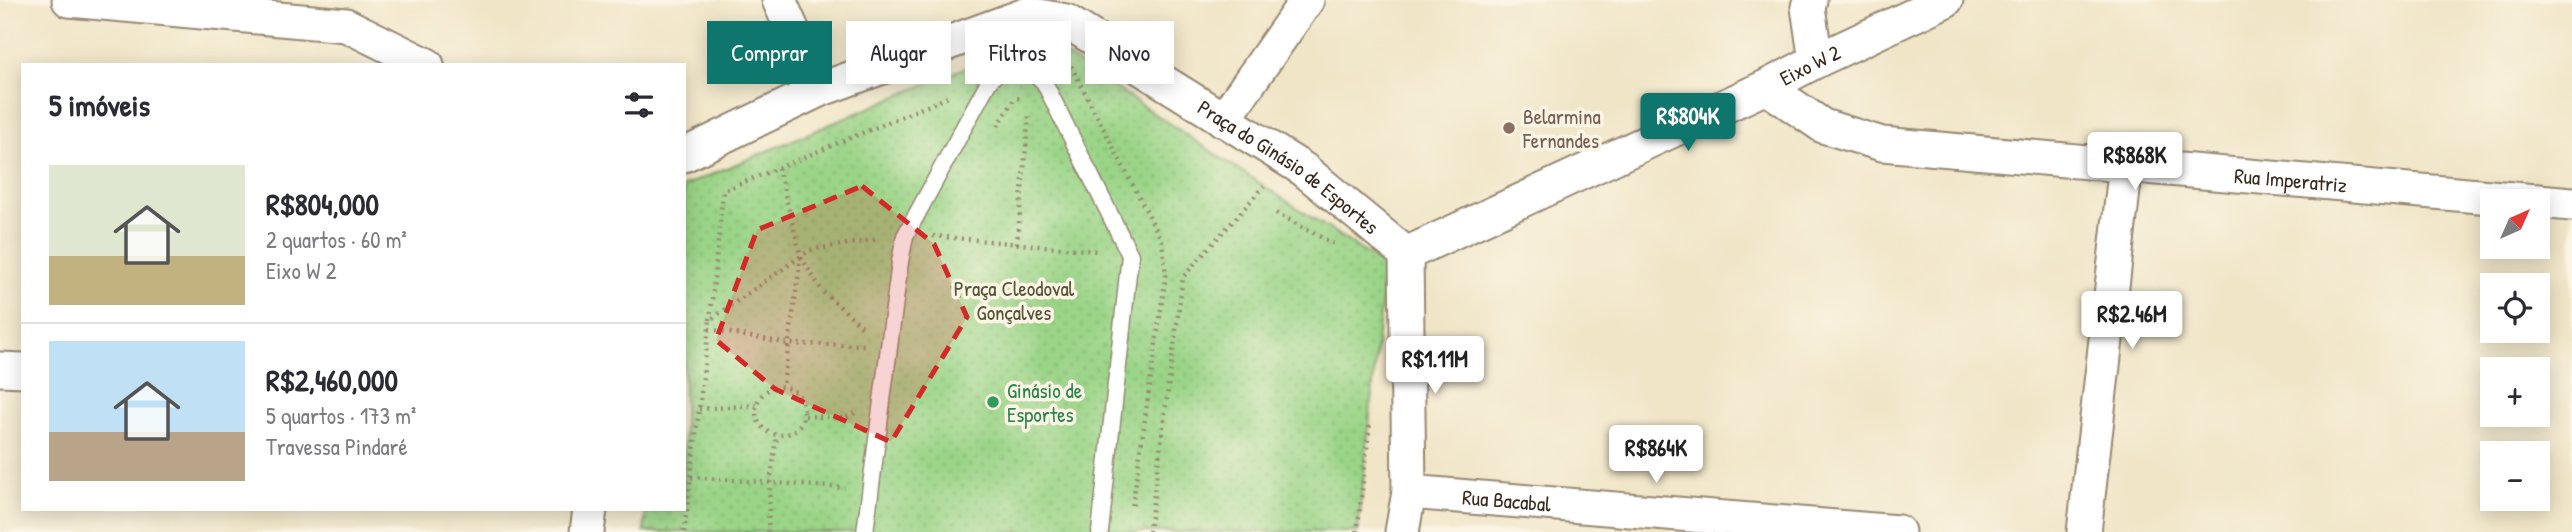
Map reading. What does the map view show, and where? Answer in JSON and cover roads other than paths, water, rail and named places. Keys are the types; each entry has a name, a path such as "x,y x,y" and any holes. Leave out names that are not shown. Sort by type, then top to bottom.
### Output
{"street":[{"path":"69,0 345,13 424,63"},
{"path":"779,0 820,90"},
{"path":"1223,120 1307,0"},
{"path":"1810,0 1808,7 1816,61"},
{"name":"Eixo W 2","path":"1406,254 1766,88 1816,61 1946,0"},
{"path":"686,154 820,90 1022,12"},
{"name":"Praça do Ginásio de Esportes","path":"1022,12 1066,21 1303,169 1406,254"},
{"name":"Rua Imperatriz","path":"1766,88 1823,127 1882,144 2480,196"},
{"path":"2084,532 2126,164"},
{"name":"Rua Imperatriz","path":"2550,202 2572,205"},
{"path":"1402,532 1409,492 1406,254"},
{"path":"0,369 21,370"},
{"name":"Rua Bacabal","path":"1409,492 1898,532"},
{"path":"587,532 590,511"}],"lane":[{"path":"865,532 905,236 987,84"},
{"path":"1045,84 1130,255 1100,532"}],"place":[{"name":"Belarmina Fernandes","path":"1509,128"},
{"name":"Ginásio de Esportes","path":"993,402"}],"park label":[{"name":"Praça Cleodoval Gonçalves","path":"1014,300"}]}
